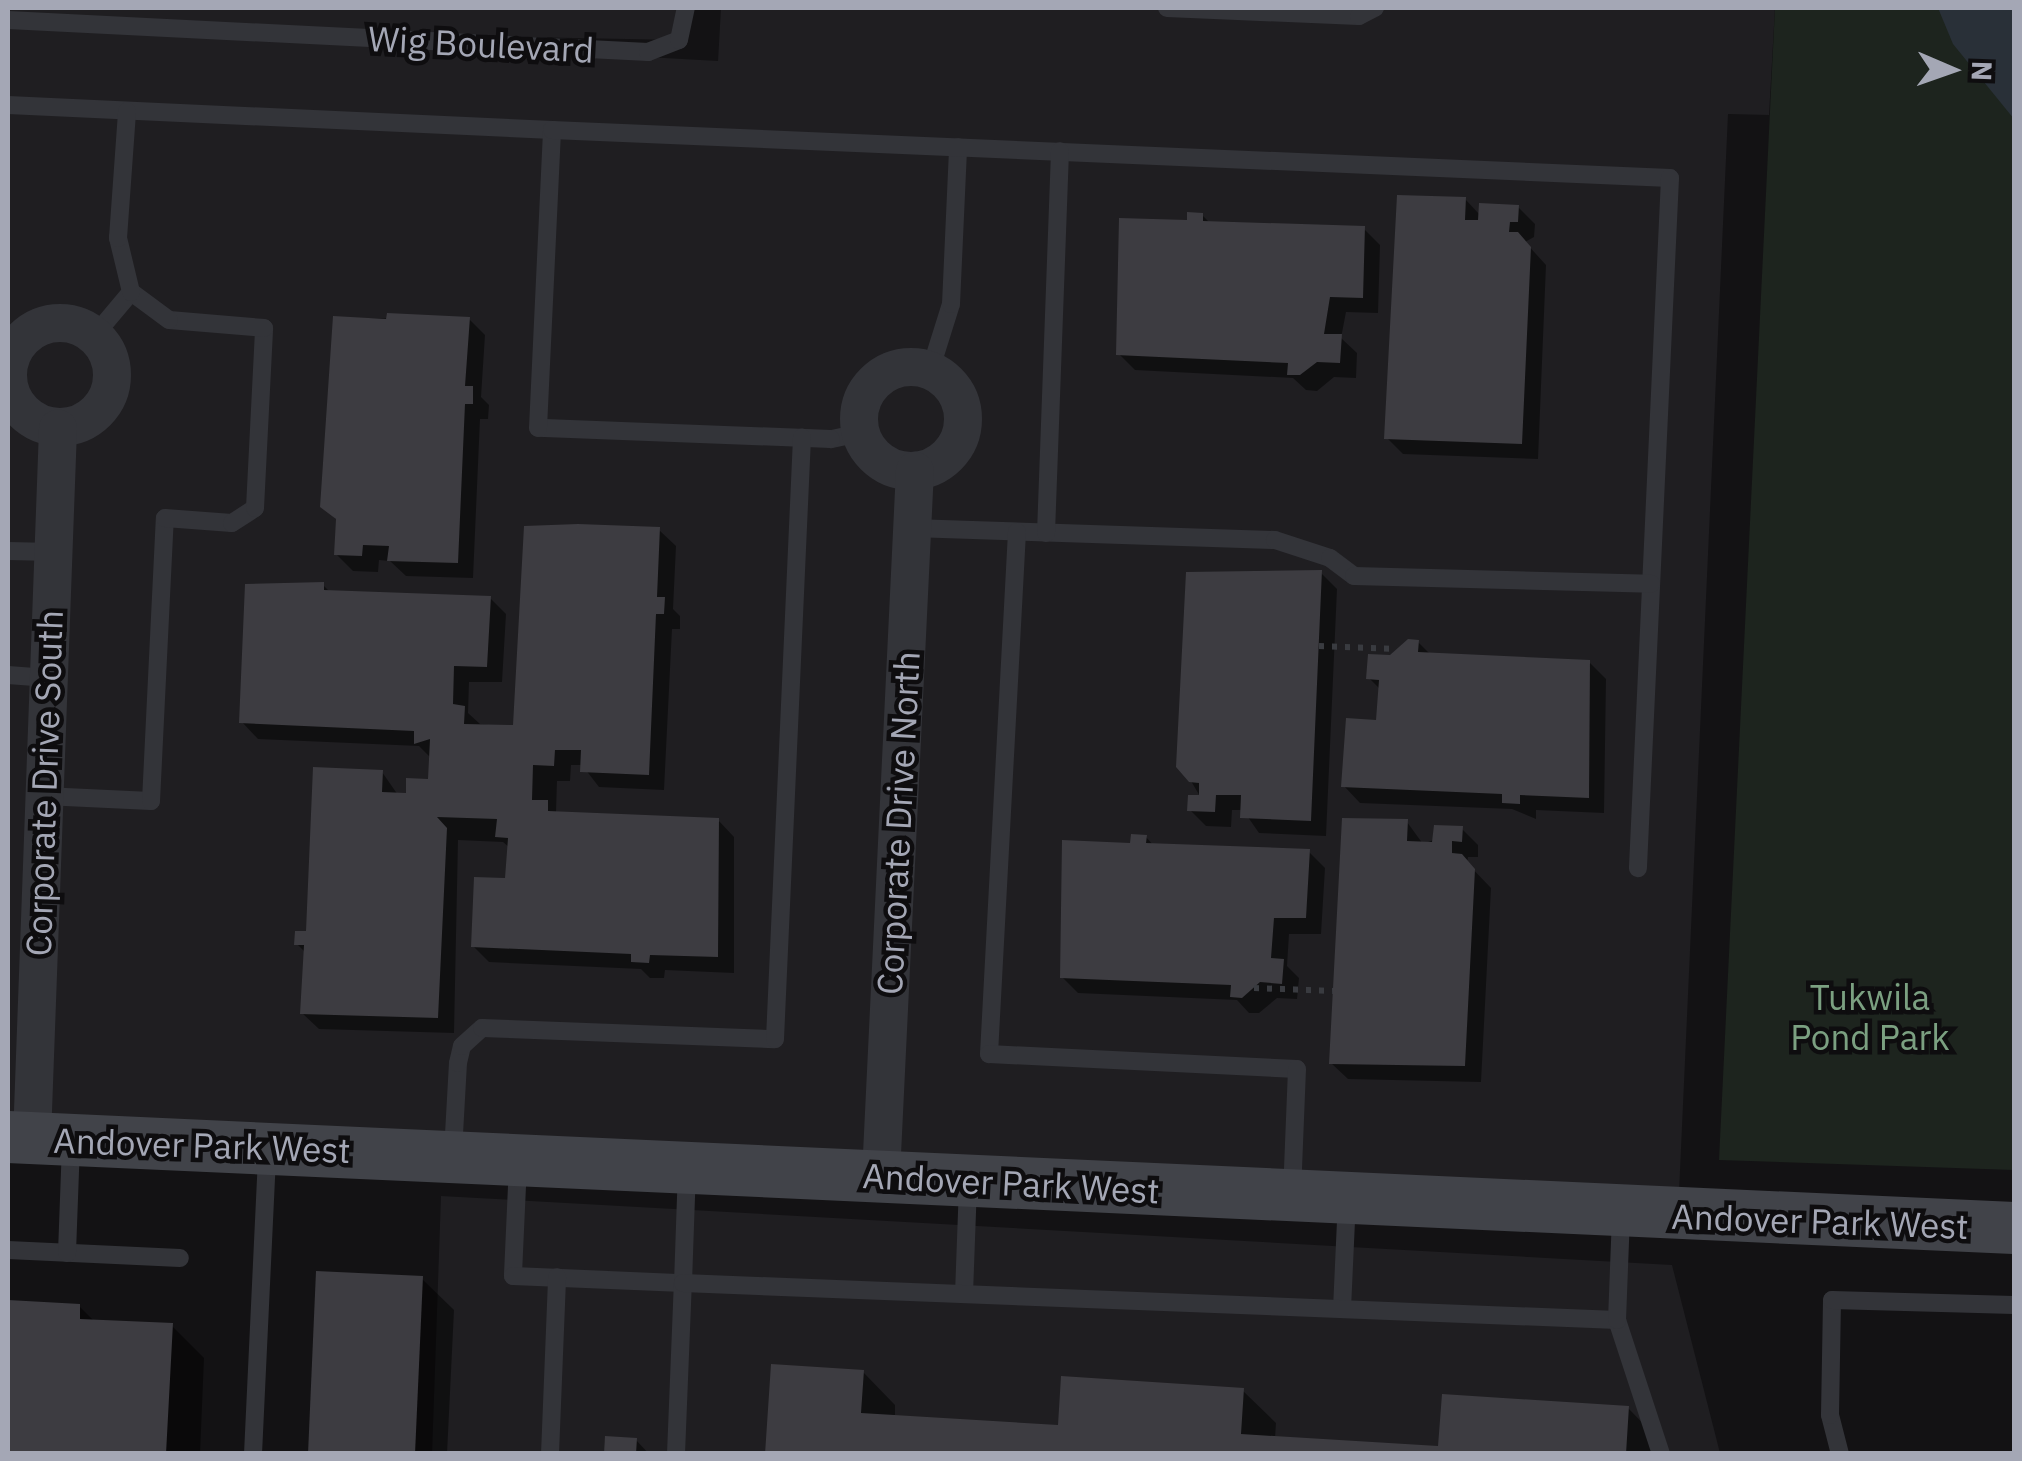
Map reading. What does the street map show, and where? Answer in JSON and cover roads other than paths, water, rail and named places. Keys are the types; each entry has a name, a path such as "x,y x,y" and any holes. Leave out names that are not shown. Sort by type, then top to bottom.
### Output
{"street":[{"path":"58,322 94,336 110,359 110,392 90,418 58,428 25,415 14,401 8,366 25,336 58,322"},
{"path":"904,367 930,370 958,398 962,430 945,458 915,471 881,462 860,433 863,398 873,383 904,367"},
{"name":"Corporate Drive South","path":"37,1138 44,796 58,428"},
{"name":"Corporate Drive North","path":"881,1175 915,471"},
{"name":"Andover Park West","path":"37,1138 687,1170 881,1175 1621,1214 2014,1228"}],"lane":[{"name":"Wig Boulevard","path":"8,20 648,52 678,40 686,8"},
{"path":"1167,8 1359,16 1375,8"},
{"path":"8,106 1670,178 1638,868"},
{"path":"44,796 151,801 165,518 232,523 255,508 264,328 169,320 131,292 118,238 127,111"},
{"path":"552,130 538,428 802,438 860,433"},
{"path":"930,370 951,304 958,147"},
{"path":"1046,533 1060,151"},
{"path":"94,336 131,292"},
{"path":"453,1156 458,1063 472,1032 775,1039 802,438"},
{"path":"912,528 1275,540 1330,558 1354,576 1651,584"},
{"path":"1017,532 989,1054 1298,1069 1292,1196"},
{"path":"8,551 53,552"},
{"path":"8,675 48,678"},
{"path":"37,1138 66,1253"},
{"path":"253,1454 267,1148"},
{"path":"518,1160 513,1276 1616,1320"},
{"path":"676,1454 687,1170"},
{"path":"964,1294 968,1180"},
{"path":"1342,1309 1347,1199"},
{"path":"1621,1214 1616,1320 1660,1454"},
{"path":"8,1250 180,1258"},
{"path":"550,1454 557,1278"},
{"path":"1840,1454 1830,1416 1832,1300 2014,1305"}],"park label":[{"name":"Tukwila Pond Park","path":"1870,1017"}]}
